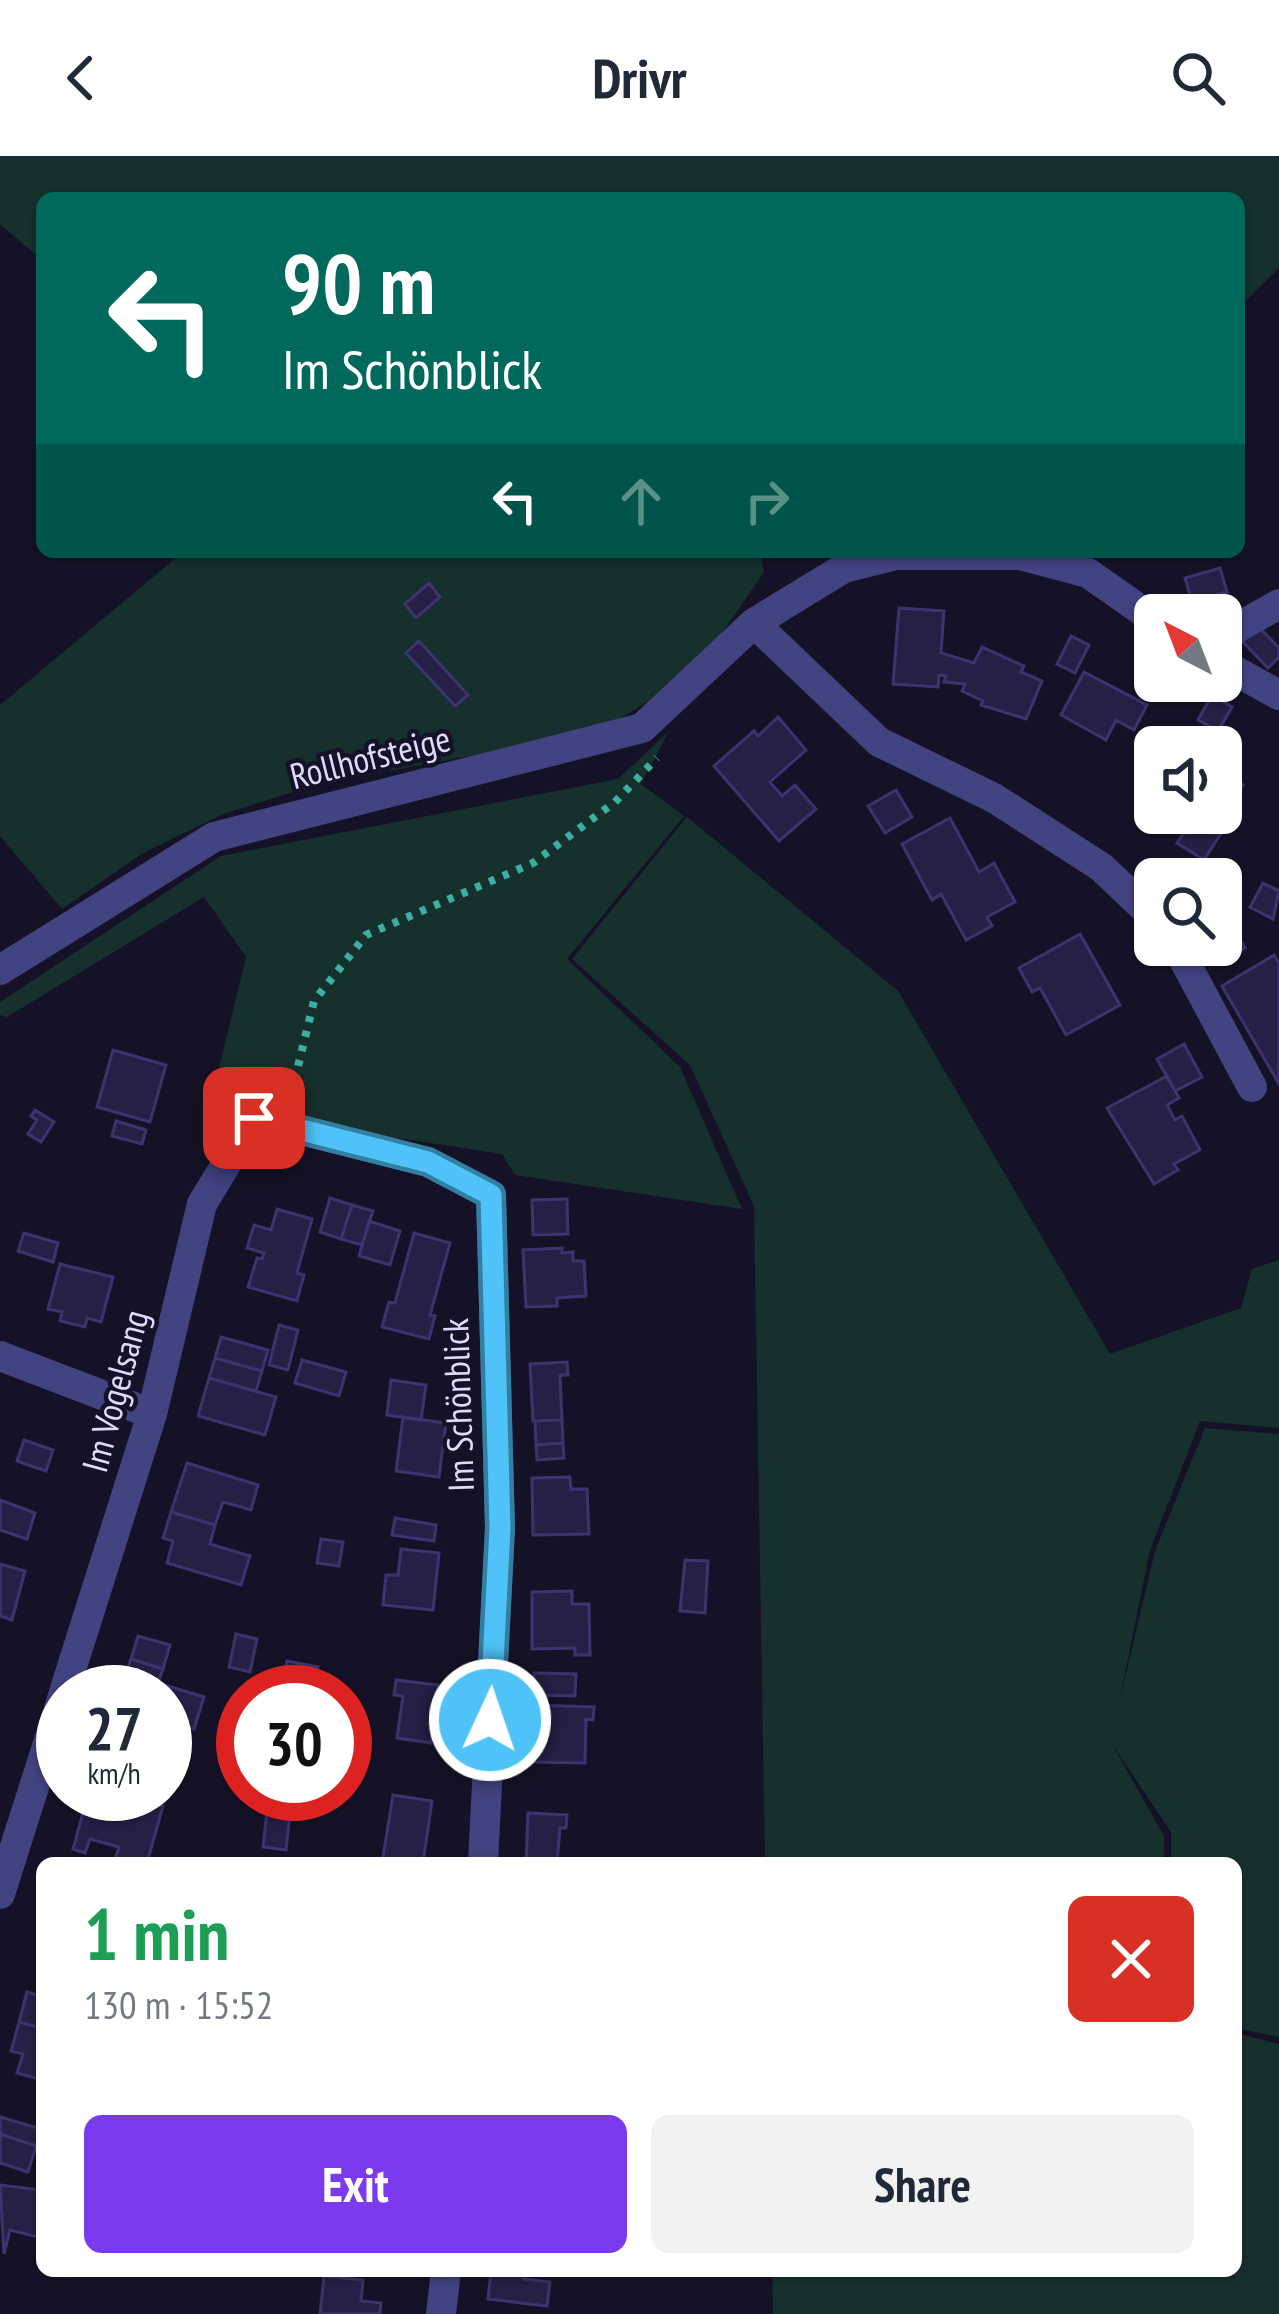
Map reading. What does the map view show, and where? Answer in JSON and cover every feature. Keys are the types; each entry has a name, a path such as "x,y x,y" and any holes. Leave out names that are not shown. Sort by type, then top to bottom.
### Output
{"street":[{"name":"Rollhofsteige","path":"0,970 214,837 642,728 754,623 844,568 884,558"},
{"name":"Rollhofsteige","path":"1031,558 1088,573 1134,605"},
{"path":"1242,625 1279,604"},
{"path":"754,623 879,742 994,798 1101,867 1134,898"},
{"path":"1242,675 1279,695"},
{"path":"1187,966 1252,1088"},
{"name":"Im Vogelsang","path":"73,1665 152,1414 202,1204 269,1122"},
{"name":"Im Schönblick","path":"269,1122 428,1162 491,1195 500,1528 483,1857"},
{"path":"0,1356 152,1414"},
{"name":"Im Vogelsang","path":"0,1894 36,1782"},
{"path":"441,2314 445,2277"}],"path":[{"path":"269,1122 314,1001 366,935 532,863 615,802 664,752"}],"green space":[{"path":"0,156 1279,156 1279,268 1245,301 1245,192 36,192 36,255 0,224"},
{"path":"176,558 761,558 764,572 720,636 647,702 599,732 319,784 223,814 143,853 62,909 0,836 0,705"},
{"path":"669,731 641,784 684,816 567,959 680,1067 742,1209 515,1175 502,1154 209,1109 246,957 204,897 7,1017 0,1015 0,1002 221,856 618,779"},
{"path":"687,817 898,991 1110,1354 1241,1308 1252,1269 1279,1260 1279,1428 1200,1421 1150,1550 1119,1703 1155,1551 1205,1428 1279,1434 1279,2037 1242,2029 1242,1857 1171,1857 1171,1832 1112,1744 1164,1836 1164,1857 765,1857 754,1206 690,1065 572,959"},
{"path":"1242,2035 1279,2044 1279,2314 773,2314 772,2277 1242,2277"}],"building":[{"path":"1220,568 1227,592 1190,594 1185,578"},
{"path":"429,583 440,597 416,618 405,604"},
{"path":"899,608 944,611 941,653 974,663 982,647 1024,666 1021,672 1042,681 1026,719 981,705 983,701 962,691 965,684 944,682 946,676 939,675 938,687 893,684"},
{"path":"1256,624 1279,648 1279,657 1268,668 1242,639"},
{"path":"1071,636 1089,645 1075,673 1057,664"},
{"path":"419,641 468,695 455,706 406,653"},
{"path":"1084,672 1147,705 1134,730 1116,720 1106,740 1061,715"},
{"path":"1208,702 1232,707 1221,726 1198,720"},
{"path":"778,717 806,750 770,782 782,796 795,785 816,809 779,841 714,766"},
{"path":"896,790 912,817 885,833 868,806"},
{"path":"950,818 979,872 994,863 1015,902 987,917 992,926 966,940 941,894 932,900 902,844"},
{"path":"1183,834 1221,834 1205,858 1177,843"},
{"path":"1263,883 1279,891 1273,919 1250,907"},
{"path":"1080,934 1120,1005 1066,1035 1040,988 1032,992 1019,968"},
{"path":"1274,955 1279,963 1279,1084 1222,986"},
{"path":"1184,1044 1202,1077 1175,1091 1157,1059"},
{"path":"113,1050 166,1065 150,1122 97,1107"},
{"path":"236,1072 265,1073 265,1094 236,1093"},
{"path":"1167,1076 1179,1098 1167,1105 1175,1120 1182,1116 1200,1150 1174,1164 1178,1170 1154,1184 1107,1108"},
{"path":"35,1110 54,1122 41,1142 28,1134 37,1120 31,1116"},
{"path":"116,1121 146,1130 142,1144 112,1136"},
{"path":"330,1198 352,1205 341,1239 320,1232"},
{"path":"567,1199 568,1234 533,1235 532,1200"},
{"path":"352,1205 373,1211 362,1245 341,1239"},
{"path":"277,1209 312,1219 297,1273 304,1275 297,1301 248,1287 257,1258 262,1259 264,1253 247,1248 254,1225 271,1230"},
{"path":"369,1221 400,1231 390,1265 359,1256"},
{"path":"24,1233 58,1243 53,1262 18,1251"},
{"path":"414,1233 450,1243 430,1315 435,1316 429,1339 382,1327 389,1302 395,1303"},
{"path":"562,1248 562,1253 573,1252 573,1261 584,1261 586,1296 557,1298 557,1306 526,1307 523,1250"},
{"path":"60,1264 113,1277 101,1322 87,1318 85,1327 60,1321 62,1312 48,1309"},
{"path":"279,1325 298,1330 288,1370 269,1365"},
{"path":"221,1337 268,1350 262,1371 215,1358"},
{"path":"215,1358 262,1371 256,1391 209,1378"},
{"path":"302,1360 346,1372 339,1396 295,1383"},
{"path":"567,1362 568,1375 560,1375 562,1420 533,1421 530,1364"},
{"path":"209,1378 276,1397 265,1435 198,1416"},
{"path":"391,1380 426,1385 421,1420 387,1415"},
{"path":"403,1417 446,1423 439,1477 396,1471"},
{"path":"562,1420 563,1443 536,1445 535,1421"},
{"path":"24,1440 53,1450 46,1471 17,1461"},
{"path":"563,1443 564,1458 537,1460 536,1445"},
{"path":"187,1463 258,1485 251,1510 223,1502 215,1525 171,1512"},
{"path":"570,1477 571,1489 587,1489 589,1534 533,1535 532,1478"},
{"path":"0,1500 35,1513 27,1539 0,1530"},
{"path":"171,1512 215,1525 210,1544 250,1556 241,1585 167,1563 173,1541 163,1538"},
{"path":"395,1518 436,1525 434,1541 392,1535"},
{"path":"321,1539 343,1542 339,1566 317,1563"},
{"path":"401,1549 439,1553 433,1610 383,1605 386,1575 398,1575"},
{"path":"685,1560 708,1561 705,1613 680,1611"},
{"path":"0,1564 25,1571 12,1620 0,1616"},
{"path":"572,1591 572,1604 589,1604 590,1655 575,1655 575,1648 532,1649 532,1592"},
{"path":"236,1634 257,1639 251,1665 229,1665"},
{"path":"138,1636 170,1645 164,1665 131,1659"},
{"path":"534,1673 576,1674 575,1696 533,1695"},
{"path":"396,1680 438,1685 431,1743 397,1738 403,1696 394,1695"},
{"path":"192,1693 204,1697 192,1728"},
{"path":"532,1705 594,1707 593,1720 586,1719 585,1763 530,1762"},
{"path":"393,1795 432,1801 424,1857 383,1857"},
{"path":"528,1813 567,1815 566,1828 560,1828 558,1857 526,1857"},
{"path":"81,1821 159,1821 149,1857 116,1857 119,1847 90,1839 85,1853 73,1849"},
{"path":"266,1821 289,1821 286,1850 263,1847"},
{"path":"27,1992 36,1995 36,2026 19,2022"},
{"path":"19,2022 36,2026 36,2078 17,2073 23,2054 11,2051"},
{"path":"0,2117 36,2128 36,2146 0,2134"},
{"path":"0,2134 36,2146 28,2172 0,2163"},
{"path":"0,2185 36,2189 36,2236 10,2230 4,2254"},
{"path":"324,2277 363,2280 361,2301 381,2303 380,2314 320,2314"},
{"path":"490,2277 550,2282 547,2306 488,2299"}],"route":[{"path":"254,1118 428,1162 491,1195 500,1528 490,1720"}]}
